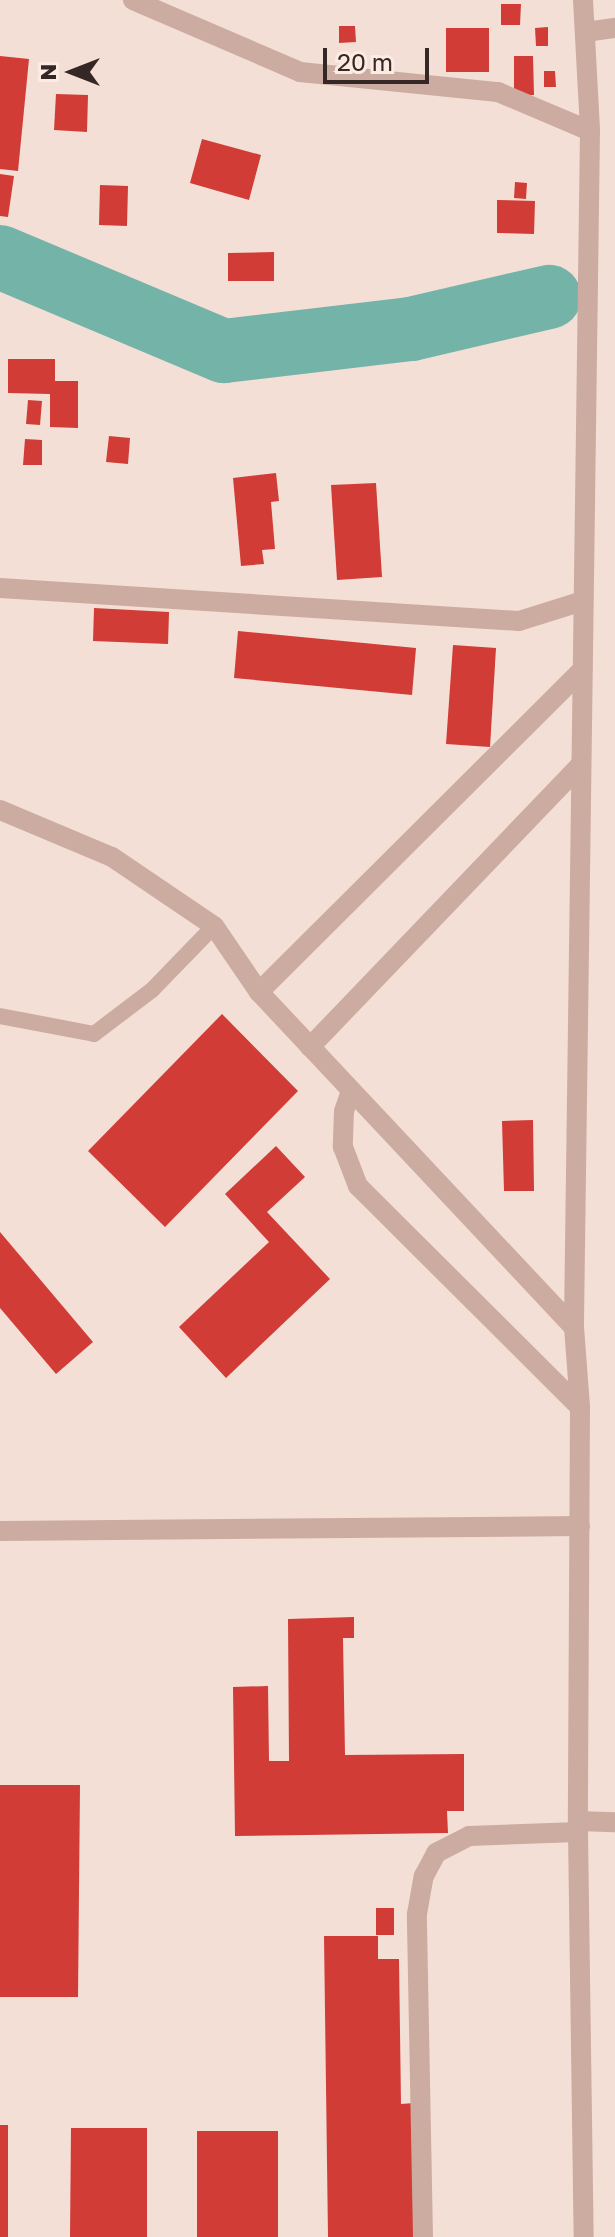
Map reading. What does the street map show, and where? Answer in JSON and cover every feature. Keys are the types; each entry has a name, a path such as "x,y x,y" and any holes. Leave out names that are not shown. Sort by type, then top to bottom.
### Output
{"street":[{"path":"133,0 300,72 498,92 590,131"},
{"path":"583,0 590,131 574,1327 580,1407 578,1826 584,2237"},
{"path":"585,32 615,28"},
{"path":"0,588 519,621 583,601"},
{"path":"259,992 583,669"},
{"path":"310,1047 580,765"},
{"path":"0,810 112,857 214,926 259,992 574,1327"},
{"path":"351,1091 344,1111 343,1147 358,1186 580,1407"},
{"path":"0,1531 580,1526"},
{"path":"423,2237 417,1914 424,1876 436,1853 469,1836 615,1822"}],"lane":[{"path":"0,1016 94,1034 152,990 214,926"}],"building":[{"path":"501,4 521,4 520,25 501,25"},
{"path":"339,26 355,26 356,42 339,43"},
{"path":"548,27 548,46 536,46 535,28"},
{"path":"446,28 489,28 489,72 446,72"},
{"path":"0,56 29,59 18,171 0,169"},
{"path":"514,56 533,56 534,95 514,95"},
{"path":"544,71 555,71 556,87 544,87"},
{"path":"56,94 88,95 87,132 54,130"},
{"path":"202,139 261,155 249,200 190,183"},
{"path":"0,174 14,176 8,217 0,216"},
{"path":"515,182 527,183 526,199 514,198"},
{"path":"100,185 128,186 127,226 99,225"},
{"path":"497,200 535,201 534,234 497,233"},
{"path":"274,252 274,281 228,281 228,253"},
{"path":"8,359 55,359 55,381 78,381 78,428 50,427 50,394 8,393"},
{"path":"28,400 42,401 40,425 26,424"},
{"path":"109,436 130,438 128,464 106,462"},
{"path":"25,439 42,440 42,465 23,465"},
{"path":"276,473 279,501 271,502 275,549 262,550 264,564 241,566 233,478"},
{"path":"376,483 382,577 337,580 331,485"},
{"path":"94,608 169,612 168,644 93,641"},
{"path":"238,631 416,648 412,695 234,678"},
{"path":"453,645 496,648 490,747 446,744"},
{"path":"222,1014 298,1091 165,1227 88,1151"},
{"path":"533,1120 534,1191 504,1191 502,1121"},
{"path":"276,1146 305,1177 267,1212 330,1279 226,1378 179,1327 269,1242 225,1194"},
{"path":"0,1232 93,1342 56,1374 0,1308"},
{"path":"354,1617 354,1638 343,1638 345,1755 464,1754 464,1811 447,1811 448,1833 235,1836 233,1687 268,1686 269,1761 289,1761 288,1619"},
{"path":"0,1785 80,1785 78,1997 0,1997"},
{"path":"376,1908 394,1908 394,1935 376,1935"},
{"path":"324,1936 378,1936 378,1959 399,1959 401,2104 414,2103 415,2237 328,2237"},
{"path":"0,2125 8,2125 8,2237 0,2237"},
{"path":"71,2128 147,2128 147,2237 70,2237"},
{"path":"197,2131 278,2131 278,2237 197,2237"}],"waterway":[{"path":"0,257 224,351 411,329 549,297"}]}
